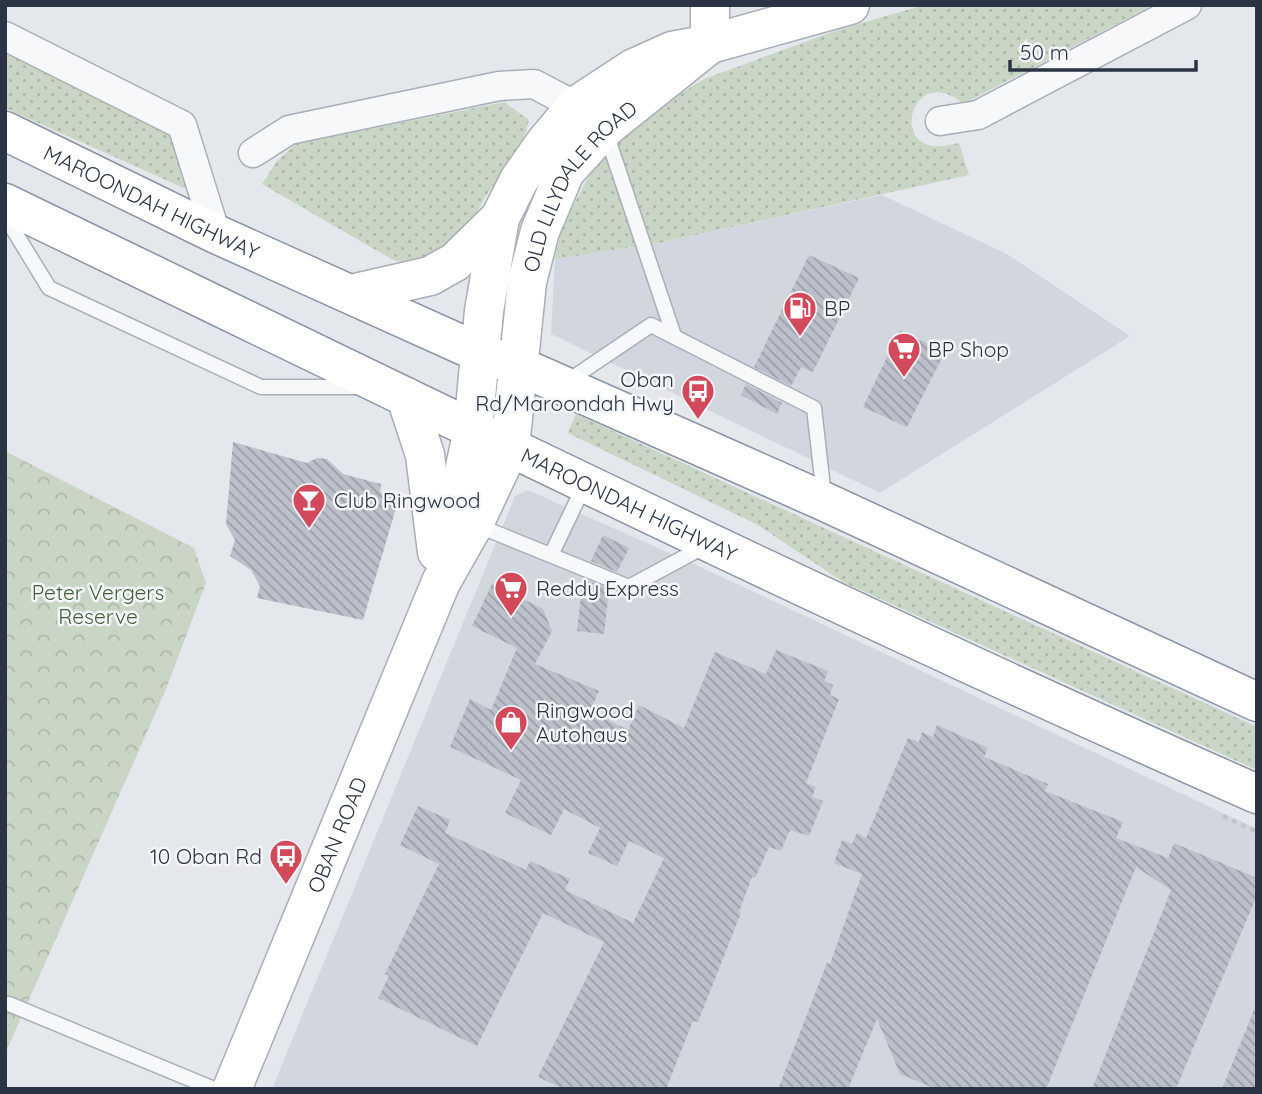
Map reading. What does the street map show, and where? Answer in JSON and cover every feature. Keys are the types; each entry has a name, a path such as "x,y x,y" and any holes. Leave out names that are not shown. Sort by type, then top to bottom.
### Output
{"main road":[{"path":"710,5 710,44"},
{"name":"OLD LILYDALE ROAD","path":"480,353 491,257 500,218 519,180 590,117 710,44 850,5"},
{"name":"OLD LILYDALE ROAD","path":"519,366 527,282 540,231 590,117"},
{"name":"MAROONDAH HIGHWAY","path":"5,131 216,234 480,353 519,366 824,502 1257,702"},
{"name":"MAROONDAH HIGHWAY","path":"5,203 712,543 1049,702 1257,794"},
{"path":"351,294 430,276 455,262 500,218"},
{"name":"OBAN ROAD","path":"441,582 473,430 480,353"},
{"name":"OBAN ROAD","path":"232,1089 441,582 474,524 510,447 519,366"},
{"path":"396,392 425,455 441,582"}],"street":[{"path":"940,121 978,115 1187,5"},
{"path":"5,36 182,125 216,234"},
{"path":"253,153 289,130 499,86 534,84 590,117"}],"lane":[{"path":"590,117 674,336"},
{"path":"5,216 49,288 261,387 396,392"},
{"path":"561,386 651,325 814,408 824,502"},
{"path":"551,555 586,483"},
{"path":"474,524 629,587 712,543"},
{"path":"9,1004 214,1089"}],"shaded area":[{"path":"882,195 1007,254 1130,336 880,493 551,334 555,259 659,243"},
{"path":"528,490 705,569 1257,829 1257,1089 272,1089 515,496"}],"green space":[{"path":"924,5 1153,5 963,104 947,94 933,93 922,98 915,107 913,131 920,141 932,146 959,143 969,175 659,243 555,259 562,226 599,158 657,108 704,79 835,31"},
{"path":"5,50 170,132 189,182 184,188 5,108"},
{"path":"504,102 529,120 522,146 485,197 468,229 455,244 417,265 393,260 262,184 277,161 296,144"},
{"path":"576,414 1257,727 1257,770 843,582 758,525 568,433"},
{"name":"Peter Vergers Reserve","path":"5,451 194,548 206,583 166,689 5,1054"}],"building":[{"path":"809,255 859,278 813,372 801,367 791,386 754,367"},
{"name":"BP Shop","path":"900,330 945,352 907,427 863,407"},
{"path":"746,384 782,403 777,414 741,395"},
{"name":"Club Ringwood","path":"233,442 307,463 317,458 327,459 343,474 381,484 380,492 399,498 363,620 257,598 260,586 251,570 230,556 235,540 226,524"},
{"path":"603,535 629,548 617,572 591,561"},
{"path":"583,579 609,589 604,634 577,631"},
{"path":"492,584 543,609 552,631 535,664 599,691 590,711 628,730 639,705 684,728 715,652 766,674 776,650 828,671 824,681 833,685 830,695 839,699 806,783 816,787 812,797 823,801 809,836 790,830 781,851 769,847 755,878 752,877 739,912 741,913 698,1022 693,1021 666,1089 564,1089 538,1077 604,942 543,913 477,1046 378,998 389,976 385,974 439,864 400,845 418,806 450,820 445,833 526,870 530,861 570,879 565,890 633,923 664,858 629,841 617,866 588,853 600,828 564,809 551,835 505,813 521,780 450,747 470,699 491,710 517,648 472,626"},
{"path":"937,725 988,748 984,757 1048,784 1045,791 1123,822 1116,838 1168,858 1174,843 1257,878 1257,895 1176,1089 1092,1089 1171,890 1136,867 1046,1089 936,1089 900,1074 877,1019 848,1089 778,1089 827,963 830,964 862,874 834,863 842,840 852,844 857,833 866,838 908,738 919,742 922,732 933,737"},
{"path":"1256,1005 1257,1089 1222,1089"}],"place":[{"name":"BP","path":"800,338"},
{"name":"BP Shop","path":"904,379"},
{"name":"Oban Rd/Maroondah Hwy","path":"698,421"},
{"name":"Club Ringwood","path":"309,530"},
{"name":"Reddy Express","path":"511,618"},
{"name":"Ringwood Autohaus","path":"511,752"},
{"name":"10 Oban Rd","path":"286,886"}]}
